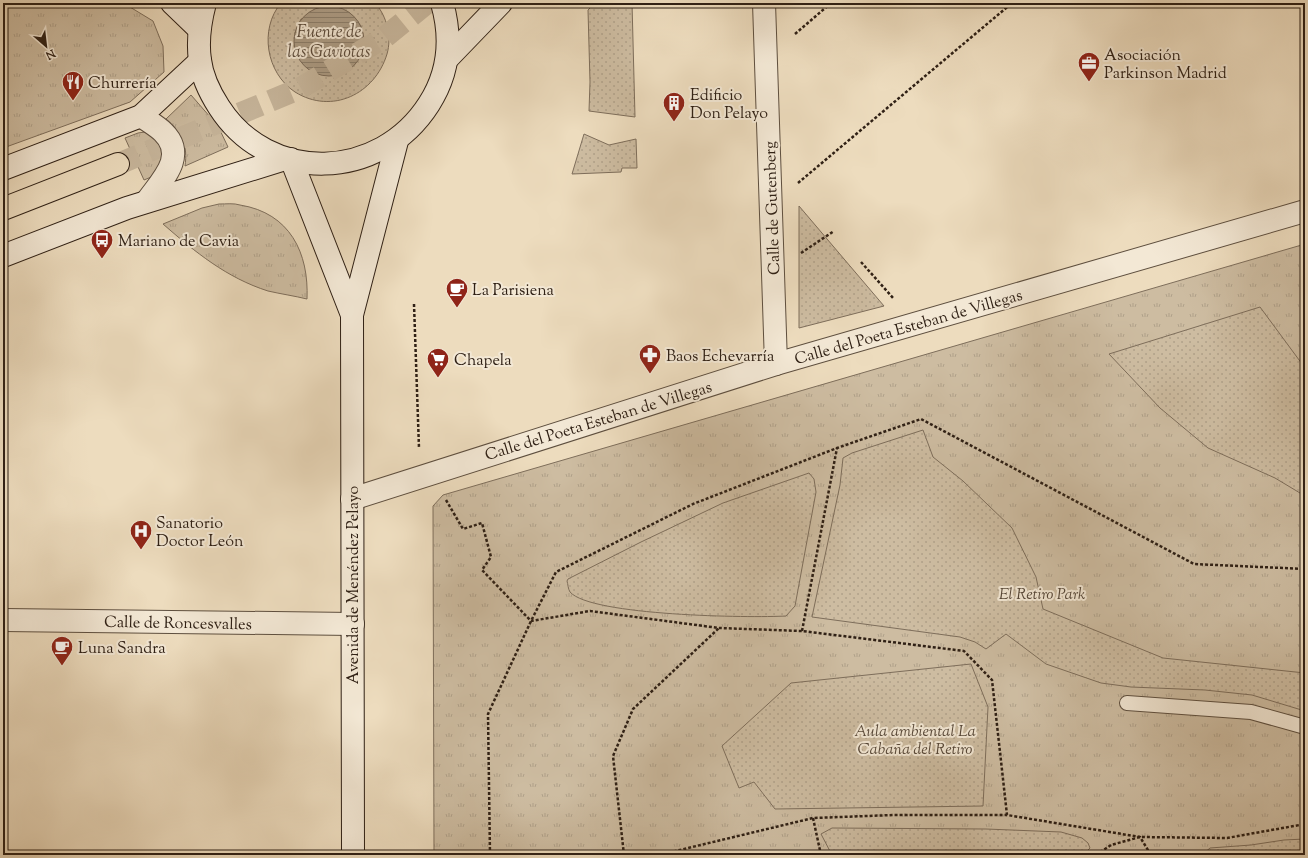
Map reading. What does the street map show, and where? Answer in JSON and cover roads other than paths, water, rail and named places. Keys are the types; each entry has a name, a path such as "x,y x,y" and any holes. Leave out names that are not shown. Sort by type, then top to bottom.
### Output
{"main road":[{"path":"172,3 198,29"},
{"path":"205,3 198,29 200,61 210,93 228,122 254,144 288,159 314,164 343,163 371,155 396,141 420,118 438,91 447,59 448,23 442,3"},
{"path":"447,59 501,3"},
{"name":"Calle de Gutenberg","path":"764,3 776,364"},
{"path":"3,169 141,116 200,61"},
{"path":"141,116 164,132 172,146 174,162 147,202"},
{"name":"Avenida de Menéndez Pelayo","path":"353,855 352,315 396,141"},
{"path":"3,256 147,202 288,159"},
{"name":"Avenida de Menéndez Pelayo","path":"288,159 352,315"},
{"path":"3,209 118,164"},
{"name":"Calle del Poeta Esteban de Villegas","path":"352,499 432,472 776,364 1305,211"},
{"name":"Calle de Roncesvalles","path":"3,620 353,624"}],"lane":[{"path":"1127,703 1251,712 1305,727"}],"water":[{"name":"Fuente de las Gaviotas","path":"329,6 342,9 354,16 361,28 364,41 361,54 354,66 342,73 329,76 316,73 304,66 297,54 294,41 297,28 304,16 316,9"}],"tunnel":[{"path":"118,164 299,89 385,37 427,3"}],"place":[{"name":"Asociación Parkinson Madrid","path":"1089,82"},
{"name":"Churrería","path":"73,102"},
{"name":"Edificio Don Pelayo","path":"674,122"},
{"name":"Mariano de Cavia","path":"102,260"},
{"name":"La Parisiena","path":"457,308"},
{"name":"Baos Echevarría","path":"650,374"},
{"name":"Chapela","path":"438,378"},
{"name":"Sanatorio Doctor León","path":"141,550"},
{"name":"Luna Sandra","path":"62,666"}],"park label":[{"name":"El Retiro Park","path":"1042,593"},
{"name":"Aula ambiental La Cabaña del Retiro","path":"915,739"}]}
